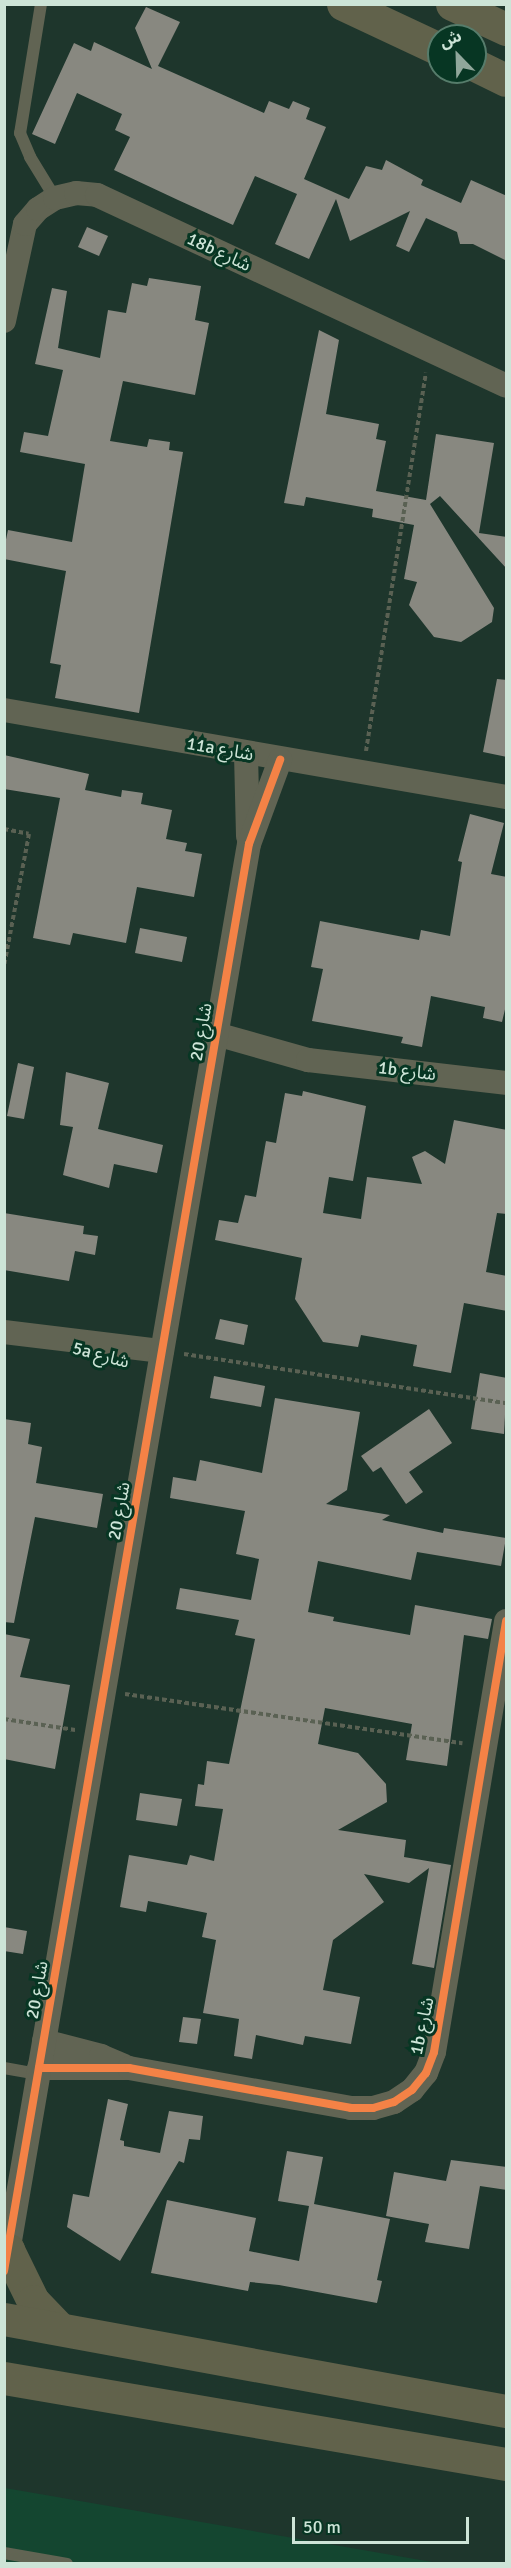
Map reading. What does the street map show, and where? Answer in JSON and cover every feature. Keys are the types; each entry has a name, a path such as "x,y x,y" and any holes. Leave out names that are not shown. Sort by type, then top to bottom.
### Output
{"street":[{"path":"343,4 427,43"},
{"path":"452,4 507,29"},
{"path":"487,71 507,80"},
{"name":"18b شارع","path":"55,198 76,193 97,195 507,386"},
{"path":"4,321 25,224 38,209 55,198"},
{"name":"11a شارع","path":"4,710 280,760 507,797"},
{"name":"شارع 20","path":"246,754 249,844"},
{"name":"شارع 20","path":"6,2258 249,844 280,760"},
{"name":"1b شارع","path":"215,1042 269,1060 308,1060 507,1083"},
{"name":"5a شارع","path":"4,1332 160,1360"},
{"name":"1b شارع","path":"39,2071 129,2068 351,2108 373,2108 394,2102 412,2090 426,2073 434,2052 507,1622"},
{"name":"1b شارع","path":"44,2041 101,2056 129,2068"},
{"path":"6,2258 33,2301 58,2327"},
{"path":"4,2319 58,2327 507,2411"},
{"path":"4,2378 507,2464"}],"lane":[{"path":"41,4 20,133 30,157 55,198"},
{"path":"4,2068 39,2071"},
{"path":"4,2553 63,2563"}],"path":[{"path":"363,772 429,350"},
{"path":"4,829 29,834 4,966"},
{"path":"160,1360 507,1402"},
{"path":"104,1691 485,1747"},
{"path":"4,1719 96,1733"}],"shaded area":[{"path":"5,2488 438,2563 5,2563"}],"building":[{"path":"146,7 180,22 158,66 264,113 269,101 289,109 293,101 310,108 306,119 326,127 304,179 349,199 366,166 382,170 386,160 423,180 421,185 461,203 471,180 507,196 507,261 473,244 460,244 457,232 426,218 409,252 396,246 410,211 350,241 336,199 309,259 275,244 297,194 255,176 233,225 178,200 114,170 130,137 115,130 122,114 77,93 55,144 32,134 74,43 91,51 94,42 152,69 135,28"},
{"path":"87,227 108,236 99,256 78,247"},
{"path":"149,278 201,286 195,320 209,323 195,395 123,381 110,441 147,447 149,439 170,442 169,450 183,452 139,713 55,698 61,665 50,663 66,571 4,559 4,549 8,530 72,542 85,464 20,452 24,432 48,436 63,370 35,364 52,288 67,291 58,348 100,358 108,310 126,313 132,283 147,286"},
{"path":"319,330 339,340 326,414 379,424 376,439 386,441 376,491 426,500 436,434 494,443 479,533 507,537 507,569 440,496 430,504 494,608 492,622 461,642 434,637 409,605 417,582 404,579 414,525 372,517 373,509 306,497 304,506 284,503"},
{"path":"497,679 507,680 507,757 483,752"},
{"path":"4,755 89,774 85,790 121,797 122,790 143,793 141,804 172,810 166,839 187,843 185,851 202,854 194,897 137,887 126,943 73,933 70,945 33,938 60,798 4,789"},
{"path":"470,814 504,823 491,874 507,877 507,1001 502,1022 483,1018 485,1007 431,996 422,1047 401,1043 403,1037 312,1021 323,969 311,967 320,921 419,940 421,930 450,936 462,862 458,861"},
{"path":"140,928 187,937 182,962 135,953"},
{"path":"18,1063 34,1067 24,1119 7,1116"},
{"path":"66,1072 109,1083 98,1129 163,1145 157,1173 114,1164 109,1188 63,1175 73,1127 60,1125"},
{"path":"303,1091 366,1106 353,1181 329,1177 323,1213 361,1219 367,1177 422,1184 412,1157 425,1151 445,1164 454,1120 507,1130 507,1214 497,1213 486,1272 507,1276 507,1311 464,1303 451,1373 413,1366 417,1345 361,1335 358,1347 323,1342 295,1299 302,1258 215,1240 219,1220 238,1223 245,1195 256,1197 266,1141 276,1143 285,1093 302,1096"},
{"path":"4,1213 84,1226 83,1234 98,1236 95,1255 75,1251 69,1281 4,1270"},
{"path":"220,1319 248,1325 244,1345 215,1339"},
{"path":"480,1373 507,1378 504,1434 471,1429"},
{"path":"214,1376 265,1386 261,1407 210,1398"},
{"path":"275,1398 360,1412 347,1490 326,1504 390,1515 382,1520 443,1533 444,1528 506,1538 501,1566 417,1552 411,1580 318,1561 308,1612 334,1617 333,1621 410,1635 415,1605 492,1619 488,1639 464,1635 447,1766 406,1760 412,1724 325,1708 318,1744 358,1753 386,1784 387,1802 338,1830 406,1840 404,1857 451,1865 434,1968 412,1964 429,1868 409,1883 364,1874 384,1902 333,1940 323,1990 360,1997 351,2044 305,2036 303,2045 256,2035 252,2059 234,2056 239,2019 203,2013 216,1940 202,1937 207,1913 148,1901 146,1912 120,1907 129,1855 187,1865 190,1855 214,1861 223,1809 195,1806 198,1784 204,1785 207,1761 229,1764 255,1639 235,1635 239,1620 176,1609 180,1588 251,1600 259,1559 236,1554 245,1511 170,1498 173,1477 196,1481 200,1460 262,1473"},
{"path":"429,1409 452,1443 409,1472 423,1492 406,1504 381,1467 373,1472 361,1456"},
{"path":"4,1419 31,1423 28,1444 42,1447 36,1483 103,1494 97,1528 35,1517 14,1623 4,1622"},
{"path":"4,1634 30,1639 20,1677 70,1685 55,1769 4,1759"},
{"path":"140,1793 182,1799 177,1826 136,1820"},
{"path":"4,1927 27,1931 23,1954 4,1951"},
{"path":"183,2017 201,2019 197,2044 179,2042"},
{"path":"108,2099 128,2104 120,2140 124,2141 124,2146 160,2153 169,2111 203,2116 200,2140 189,2139 184,2163 179,2161 120,2261 67,2227 73,2194 89,2197"},
{"path":"287,2151 323,2157 314,2204 390,2219 377,2280 382,2281 377,2303 250,2282 248,2291 151,2273 167,2200 256,2218 249,2251 299,2261 309,2206 278,2201"},
{"path":"451,2160 507,2167 507,2190 480,2186 469,2249 425,2242 429,2224 386,2216 394,2172 446,2181"}],"cycle path":[{"path":"4,2271 249,844 280,760"},
{"path":"39,2068 129,2068 351,2108 373,2108 394,2102 412,2090 426,2073 434,2052 506,1621"}]}
